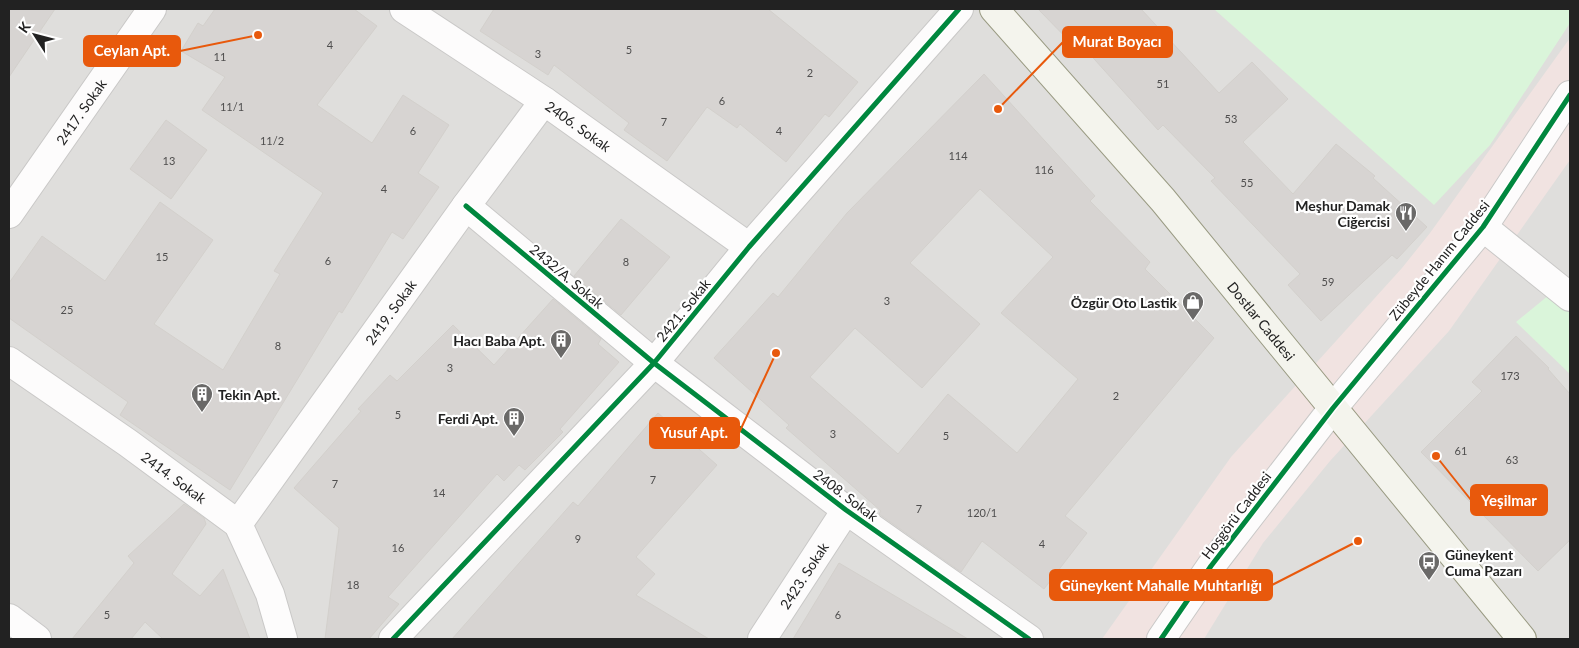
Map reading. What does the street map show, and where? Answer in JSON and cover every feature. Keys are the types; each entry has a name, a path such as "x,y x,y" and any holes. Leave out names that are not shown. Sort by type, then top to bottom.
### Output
{"main road":[{"name":"Dostlar Caddesi","path":"994,9 1164,200 1522,639"}],"street":[{"name":"2417. Sokak","path":"9,214 152,9"},
{"name":"2406. Sokak","path":"404,9 544,101 749,248"},
{"name":"2421. Sokak","path":"393,639 654,363 749,248 959,9"},
{"name":"Zübeyde Hanım Caddesi","path":"1333,408 1483,226 1570,96"},
{"name":"2419. Sokak","path":"238,524 466,206 544,101"},
{"name":"2432/A. Sokak","path":"466,206 654,363"},
{"path":"1483,226 1570,297"},
{"name":"2414. Sokak","path":"9,361 128,443 238,524 270,594 284,639"},
{"name":"2408. Sokak","path":"654,363 846,510 1029,639"},
{"name":"Hoşgörü Caddesi","path":"1161,639 1211,566 1333,408"},
{"name":"2423. Sokak","path":"762,639 846,510"},
{"path":"9,618 37,639"}],"shaded area":[{"path":"9,9 1570,9 1570,639 9,639"},
{"path":"1570,38 1570,160 1449,331 1330,461 1263,543 1204,639 1102,639 1231,457 1402,268 1430,233"}],"green space":[{"path":"1214,9 1570,9 1570,23 1490,145 1434,205"},
{"path":"1549,295 1570,313 1570,374 1516,322"}],"building":[{"path":"9,9 55,9 9,77"},
{"path":"215,9 354,9 377,26 317,105 372,143 403,95 449,125 418,173 439,187 403,239 392,232 342,313 339,311 230,490 120,415 128,402 9,318 9,283 42,236 105,281 160,202 213,240 154,324 223,370 280,274 274,271 323,193 202,110 225,77 181,51 198,23 203,26"},
{"path":"494,9 768,9 858,82 829,117 825,114 786,162 740,124 737,128 707,107 667,161 624,130 629,123 554,65 548,75 480,31"},
{"path":"1038,9 1141,9 1219,93 1252,62 1288,99 1243,142 1293,194 1336,144 1375,176 1373,178 1427,227 1397,259 1392,255 1321,321 1288,285 1300,274 1211,181 1215,178 1163,125 1158,130 1086,50 1082,54"},
{"path":"984,74 1095,196 1090,201 1150,262 1145,269 1214,338 1065,516 1087,533 1044,589 982,541 961,572 879,514 881,511 786,428 789,425 714,358 773,293 778,297 847,213","holes":["980,189 1053,257 1001,313 1078,379 1017,453 948,394 898,454 810,377 855,328 922,388 980,324 910,263"]},
{"path":"166,120 207,150 171,199 130,169"},
{"path":"621,219 670,257 621,315 574,276"},
{"path":"553,299 601,339 598,344 619,362 560,429 563,432 525,470 519,465 504,481 497,474 388,597 399,604 369,639 325,639 339,528 294,488 361,411 358,409 390,375 397,381 453,325 494,365"},
{"path":"1516,336 1549,368 1570,394 1570,540 1538,571 1421,452 1482,391 1472,382"},
{"path":"658,413 717,465 636,557 655,574 636,595 709,639 452,639 573,502 578,506"},
{"path":"184,504 204,518 206,524 172,574 200,596 223,569 250,639 163,639 145,622 131,639 72,639 134,563 128,556"},
{"path":"839,563 968,639 793,639"}],"cycle path":[{"path":"393,639 654,363 749,247 959,9"},
{"path":"1161,639 1211,566 1333,408 1483,227 1570,95"},
{"path":"466,206 654,363 846,510 1029,639"}],"place":[{"name":"Ceylan Apt.","path":"258,35"},
{"name":"Murat Boyacı","path":"998,109"},
{"name":"Meşhur Damak Ciğercisi","path":"1406,232"},
{"name":"Özgür Oto Lastik","path":"1193,321"},
{"name":"Yusuf Apt.","path":"776,353"},
{"name":"Hacı Baba Apt.","path":"561,359"},
{"name":"Tekin Apt.","path":"202,413"},
{"name":"Ferdi Apt.","path":"514,437"},
{"name":"Yeşilmar","path":"1436,456"},
{"name":"Güneykent Mahalle Muhtarlığı","path":"1358,541"},
{"name":"Güneykent Cuma Pazarı","path":"1429,581"}]}
